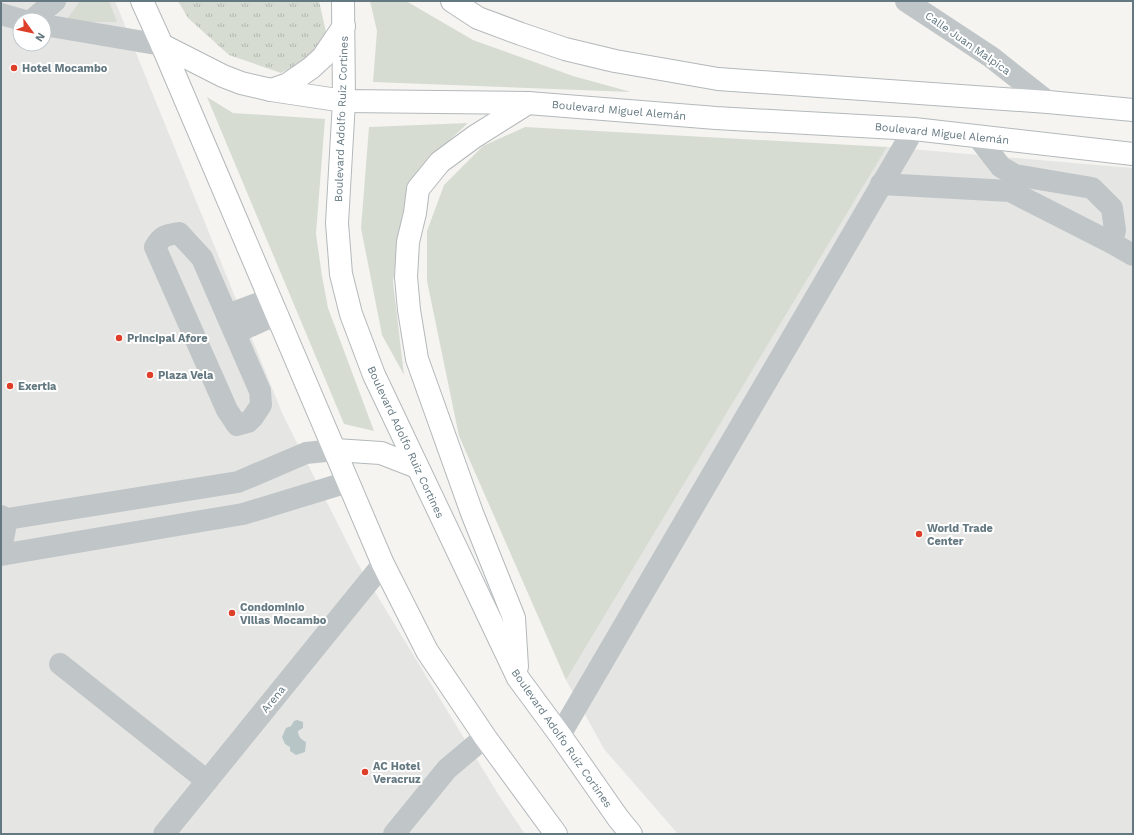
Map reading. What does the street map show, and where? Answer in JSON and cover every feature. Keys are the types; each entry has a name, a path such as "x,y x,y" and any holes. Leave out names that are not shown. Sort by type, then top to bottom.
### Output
{"main road":[{"path":"142,1 383,564 427,651 485,737 556,834"},
{"name":"Boulevard Adolfo Ruiz Cortines","path":"343,1 344,102 337,223 341,274 351,314 374,375 518,678 631,834"},
{"path":"452,1 478,18 565,49 615,61 718,79 1048,102 1133,110"},
{"path":"271,90 288,84 311,68 323,57 344,26"},
{"name":"Boulevard Miguel Alemán","path":"162,45 241,83 271,90 344,102 528,103 716,118 914,129 1133,154"},
{"path":"518,678 514,618 472,513 417,359 409,310 406,277 408,242 415,213 418,190 440,162 474,137 528,103"},
{"path":"334,450 381,453 417,467"}],"street":[{"path":"42,12 55,1"},
{"name":"Calle Juan Malpica","path":"906,1 991,57 1048,102"},
{"path":"1,14 12,17"},
{"path":"52,26 162,45"},
{"path":"560,735 914,129"},
{"path":"977,136 1001,167 1015,175 1092,188 1112,208 1115,230 1112,243"},
{"path":"881,184 1010,191 1133,255"},
{"path":"179,233 202,258 231,324 260,391 261,405 248,422 237,425 227,410 155,247 159,240 166,235 179,233"},
{"path":"231,324 274,307"},
{"path":"1,549 4,517 238,482 306,453 334,450"},
{"path":"1,555 243,514 348,482"},
{"name":"Arena","path":"164,834 383,564"},
{"path":"60,664 207,781"},
{"path":"394,834 446,769 485,737"}],"shaded area":[{"path":"1,1 115,1 283,415 358,564 498,794 525,834 1,834"},
{"name":"World Trade Center","path":"887,147 1133,168 1133,834 678,834 604,749 566,680"},
{"path":"297,720 303,722 303,728 298,731 298,733 300,738 306,742 305,752 296,755 290,751 290,747 285,744 282,737 286,728 291,726 294,721"}],"green space":[{"path":"80,1 109,1 117,22 65,22"},
{"path":"178,1 319,1 326,32 311,58 281,73 229,55 188,18"},
{"path":"370,1 406,1 473,40 573,76 631,92 373,82 377,31"},
{"path":"207,97 233,113 325,119 316,234 322,276 328,308 374,431 344,424"},
{"path":"468,123 422,166 402,216 393,282 404,375 382,335 361,228 369,127"},
{"path":"525,127 887,147 566,680 459,436 427,281 427,231 444,185 483,146"}],"place":[{"name":"Hotel Mocambo","path":"14,68"},
{"name":"Principal Afore","path":"119,338"},
{"name":"Plaza Vela","path":"150,375"},
{"name":"Exertia","path":"10,386"},
{"name":"World Trade Center","path":"919,534"},
{"name":"Condominio Villas Mocambo","path":"232,613"},
{"name":"AC Hotel Veracruz","path":"365,772"}]}
